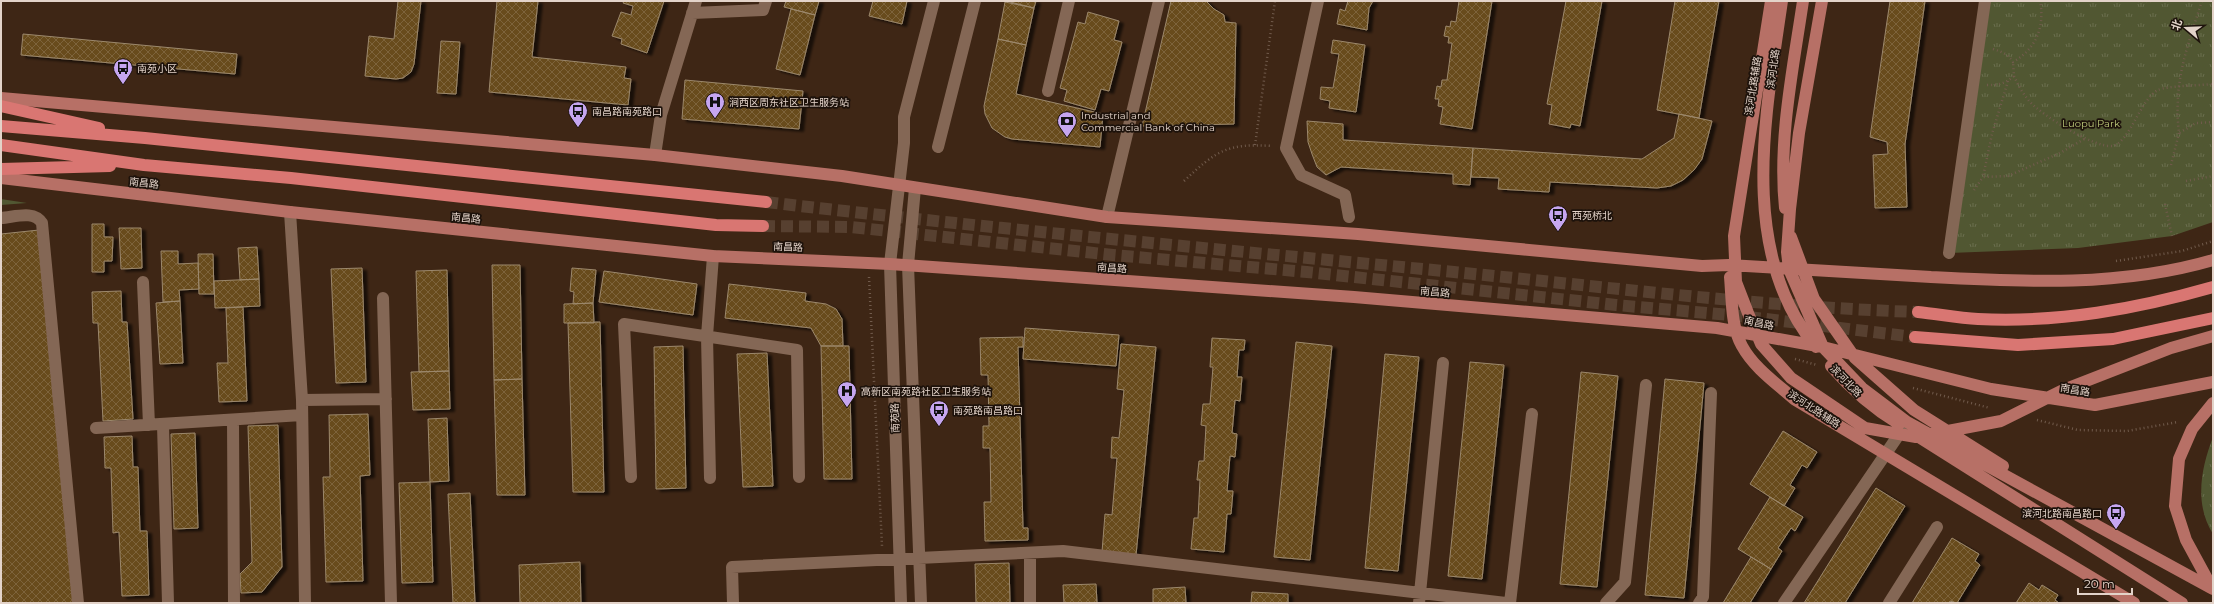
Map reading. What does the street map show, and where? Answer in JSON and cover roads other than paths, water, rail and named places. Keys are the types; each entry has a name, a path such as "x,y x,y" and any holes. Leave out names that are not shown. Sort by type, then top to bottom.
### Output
{"highway":[{"path":"1,106 146,138"},
{"path":"1,126 146,138 766,202"},
{"name":"南昌路","path":"1,145 144,165 291,178 716,225 763,226"},
{"path":"1,169 144,165"},
{"path":"1918,312 1978,319 2033,319 2090,315 2142,306 2213,287"},
{"path":"1915,337 2018,345 2113,340 2213,318"}],"main road":[{"name":"滨河北路辅路","path":"1767,1 1728,249 1734,318 1742,346 1756,366 1794,399 2134,603"},
{"path":"1771,1 1734,236 1736,282 1761,344 1791,378 1865,428 1916,436 2001,421 2063,390 2172,348 2213,336"},
{"name":"滨河北路","path":"1782,1 1770,85 1762,185 1768,242 1779,283 1806,335 1844,382 1878,411 2182,603"},
{"name":"滨河北路","path":"1803,1 1793,70 1782,176 1786,221 1799,260 1818,304 1855,358 1914,410 2213,591"},
{"path":"1822,1 1799,133 1790,209 1787,252 1789,269 1823,347 1862,388 1908,422 2213,591"},
{"path":"1,98 655,155 842,176 1107,217 1358,234 1702,266 1789,269 2019,282 2102,280 2196,265 2213,260"},
{"name":"南昌路","path":"1,178 290,212 714,256 908,265 1354,297 1738,331 1823,347 1991,388 2095,405 2213,382"},
{"path":"2213,404 2192,429 2179,459 2175,506 2186,540 2213,591"}],"street":[{"path":"655,155 661,115 696,1"},
{"path":"692,13 763,10 766,1"},
{"name":"南苑路","path":"901,603 890,264 904,143 904,117 934,1"},
{"path":"938,147 975,1"},
{"path":"1048,91 1069,1"},
{"path":"1107,217 1159,1"},
{"path":"1318,1 1286,148 1301,175 1345,195 1349,217"},
{"path":"1949,253 1985,1"},
{"name":"南苑路","path":"915,188 908,265 917,558 921,603"},
{"path":"290,212 302,400 305,603"},
{"path":"1,218 33,215 39,217 42,223 78,603"},
{"path":"710,478 707,336 714,256"},
{"path":"143,282 149,425"},
{"path":"383,298 391,603"},
{"path":"631,477 624,324 797,350 799,477"},
{"path":"1420,598 1443,363"},
{"path":"1606,603 1626,582 1646,385"},
{"path":"1699,603 1703,597 1710,392"},
{"path":"302,400 386,399"},
{"path":"1510,603 1532,414"},
{"path":"96,428 302,415"},
{"path":"233,420 234,603"},
{"path":"1784,603 1908,422"},
{"path":"163,424 168,603"},
{"path":"1889,603 1937,527"},
{"path":"733,603 732,567 1063,551 1420,598 1506,603"},
{"path":"1030,553 1030,603"}],"tunnel":[{"path":"766,202 1024,230 1686,296 1802,306 1918,312"},
{"path":"763,226 851,227 1113,255 1307,272 1616,305 1741,316 1915,337"}],"place":[{"name":"南苑小区","path":"123,85"},
{"name":"涧西区周东社区卫生服务站","path":"715,119"},
{"name":"南昌路南苑路口","path":"578,128"},
{"name":"Industrial and Commercial Bank of China","path":"1067,138"},
{"name":"西苑桥北","path":"1558,232"},
{"name":"高新区南苑路社区卫生服务站","path":"847,408"},
{"name":"南苑路南昌路口","path":"939,427"},
{"name":"滨河北路南昌路口","path":"2116,530"}],"park label":[{"name":"Luopu Park","path":"2091,123"}]}
